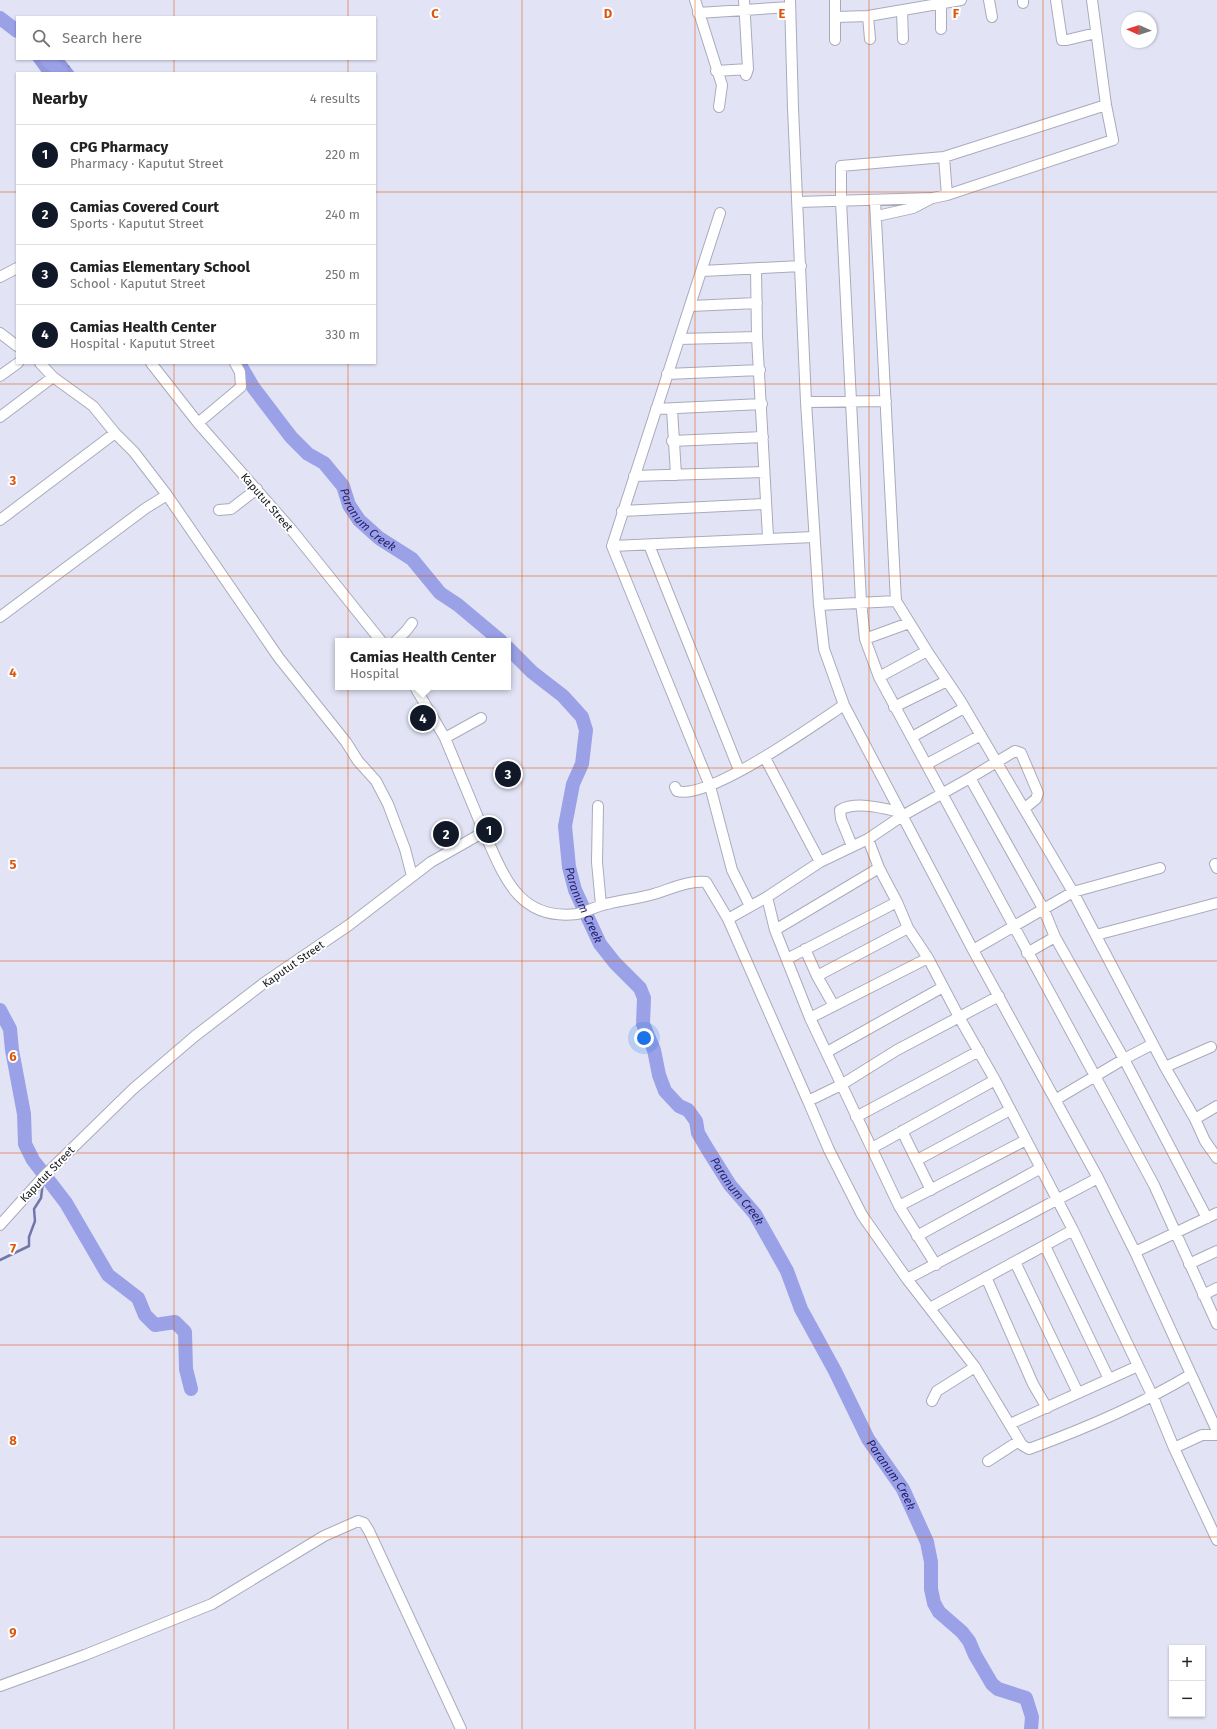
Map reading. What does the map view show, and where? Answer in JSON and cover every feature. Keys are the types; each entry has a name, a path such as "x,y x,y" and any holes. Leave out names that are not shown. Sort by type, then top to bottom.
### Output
{"street":[{"path":"695,0 722,89 719,107"},
{"path":"835,0 835,40"},
{"path":"836,18 868,16 902,11 940,2 961,0"},
{"path":"989,0 992,17"},
{"path":"1056,0 1062,40 1096,33"},
{"path":"798,202 875,201 933,198 947,195 1113,140 1106,105 1092,0"},
{"path":"940,2 941,29"},
{"path":"698,13 744,5 790,4 806,402 819,605 824,649 844,705 973,950 1098,1178 1135,1252 1190,1375 1217,1431"},
{"path":"716,71 747,72 744,5"},
{"path":"902,11 903,39"},
{"path":"868,16 870,39"},
{"path":"1106,105 944,157 841,166 841,201 861,602 865,639 879,677 1027,953 1154,1185 1217,1324"},
{"path":"944,157 947,195"},
{"path":"877,216 913,208 933,198"},
{"path":"875,201 877,216 896,601 960,700 1025,808 1073,892 1165,1067 1195,1119 1205,1141 1217,1158"},
{"path":"720,213 691,306 622,511 612,546 710,786 732,870 750,906"},
{"path":"702,271 801,266"},
{"path":"0,278 16,269"},
{"path":"756,269 757,337 762,404 768,537"},
{"path":"691,306 757,303"},
{"path":"0,333 16,345"},
{"path":"679,339 757,337"},
{"path":"0,376 17,364"},
{"path":"41,364 53,377 93,406 115,434 134,452 168,495 279,658 346,742 358,761 376,781 405,849 412,876"},
{"name":"Kaputut Street","path":"152,364 198,423 257,489 379,638"},
{"path":"198,423 241,387 240,372 236,364"},
{"path":"668,374 760,370"},
{"path":"0,417 53,377"},
{"path":"806,402 851,400 886,401"},
{"path":"656,409 762,404"},
{"path":"672,408 672,442 676,475"},
{"path":"0,520 115,434"},
{"path":"672,442 763,437"},
{"path":"634,476 764,472"},
{"path":"219,510 226,511 231,509 257,489"},
{"path":"0,617 146,508 168,495"},
{"path":"622,511 766,504"},
{"path":"612,546 768,537 814,537"},
{"path":"649,545 739,770"},
{"path":"819,605 896,601"},
{"path":"399,638 406,632 412,623"},
{"path":"865,639 910,623"},
{"path":"879,677 927,651"},
{"path":"894,707 947,681"},
{"path":"417,690 445,738 484,832 506,880 521,899 531,906 548,911 578,914 598,907 642,898 692,881 706,882 728,919 829,1150 862,1215 907,1279 975,1367 1022,1445 1029,1449 1153,1397 1190,1375"},
{"path":"675,787 677,791 682,793 710,786 765,758 844,705"},
{"path":"912,737 964,708"},
{"path":"445,738 481,718"},
{"path":"927,764 981,735"},
{"path":"728,919 767,897 820,862 868,839 901,814 970,778 1015,751 1022,753 1038,793 1036,799 1025,808"},
{"path":"765,758 820,862"},
{"path":"970,778 1044,910 1055,937 1124,1059 1207,1218"},
{"path":"598,806 598,907"},
{"path":"852,846 841,819 840,810 848,806 879,807 901,814"},
{"name":"Kaputut Street","path":"0,1225 65,1155 133,1089 195,1036 264,983 349,925 431,862 484,832"},
{"path":"868,839 879,868 897,902 908,928 928,958 959,1017 995,1080 1074,1230 1153,1397 1174,1448 1217,1540"},
{"path":"775,930 879,868"},
{"path":"973,950 1014,928 1073,892 1160,868"},
{"path":"767,897 775,930 810,1018 828,1052 841,1085 899,1206 936,1265"},
{"path":"786,959 897,902"},
{"path":"1096,935 1217,903"},
{"path":"817,976 908,928"},
{"path":"1027,953 1055,937"},
{"path":"805,949 817,976 834,1006"},
{"path":"810,1018 928,958"},
{"path":"828,1052 943,987"},
{"path":"808,1101 841,1085 897,1050 999,996"},
{"path":"1056,1100 1124,1059 1153,1044"},
{"path":"1165,1067 1211,1047"},
{"path":"856,1117 979,1051"},
{"path":"872,1148 995,1080"},
{"path":"1195,1119 1217,1106"},
{"path":"917,1160 1010,1110"},
{"path":"902,1131 931,1190"},
{"path":"899,1206 1026,1140"},
{"path":"917,1236 1041,1168"},
{"path":"907,1279 1098,1178"},
{"path":"1135,1252 1217,1213"},
{"path":"930,1308 1074,1230"},
{"path":"1045,1246 1109,1379"},
{"path":"1189,1264 1217,1251"},
{"path":"1015,1262 1078,1393"},
{"path":"986,1277 1033,1384 1047,1408"},
{"path":"1203,1295 1217,1288"},
{"path":"1010,1424 1138,1366"},
{"path":"932,1401 938,1391 975,1367"},
{"path":"1174,1448 1202,1435 1217,1435"},
{"path":"988,1461 1019,1441"},
{"path":"0,1686 85,1655 212,1604 324,1536 358,1522 364,1523 369,1531 461,1729"}],"green space":[{"path":"33,60 65,60 74,72 41,72"}],"waterway":[{"name":"Paranum Creek","path":"0,18 16,30"},
{"name":"Paranum Creek","path":"48,60 60,72"},
{"name":"Paranum Creek","path":"240,364 253,387 291,437 308,454 324,463 343,486 349,505 359,520 379,538 412,559 440,593 458,605 497,638"},
{"name":"Paranum Creek","path":"511,651 532,672 563,696 582,717 586,730 582,764 573,784 565,826 569,867 575,890 600,944 615,963 640,988 644,998 643,1024 654,1050 659,1075 665,1091 679,1106 688,1110 696,1121 698,1133 730,1185 755,1214 787,1271 801,1309 835,1371 868,1439 903,1489 927,1542 931,1562 931,1589 934,1603 939,1612 962,1632 969,1641 975,1655 992,1684 998,1689 1026,1698 1032,1717 1031,1729"},
{"path":"0,1010 10,1029 12,1050 24,1114 25,1144 33,1160 66,1203 108,1275 138,1298 145,1315 155,1325 175,1322 185,1332 186,1369 191,1389"},
{"path":"0,1260 29,1246 29,1237 35,1221 34,1209 41,1198 43,1182"}],"place":[{"name":"Camias Health Center","path":"423,718"},
{"name":"Camias Elementary School","path":"508,774"},
{"name":"CPG Pharmacy","path":"489,830"},
{"name":"Camias Covered Court","path":"446,834"}]}
